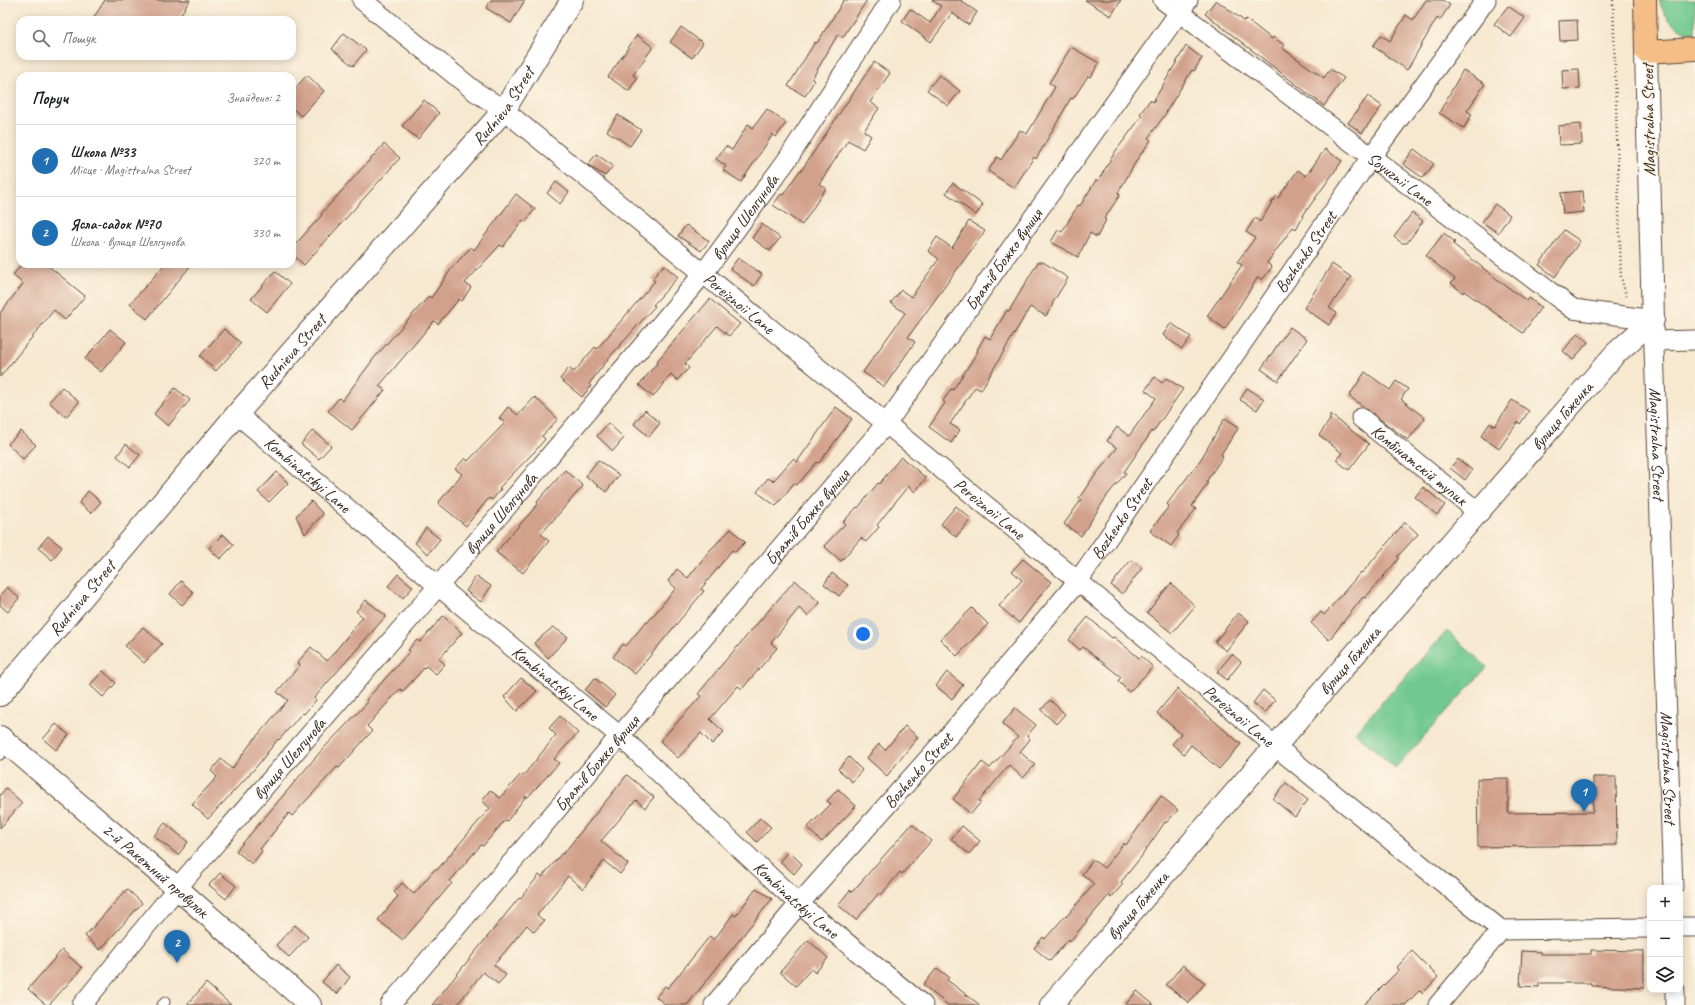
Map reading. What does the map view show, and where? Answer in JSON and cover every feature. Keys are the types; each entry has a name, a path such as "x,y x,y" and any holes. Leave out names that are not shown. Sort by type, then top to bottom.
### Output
{"main road":[{"name":"Magistralna Street","path":"1645,0 1646,52"},
{"path":"1646,52 1695,49"}],"street":[{"name":"Pereiznoii Lane","path":"362,0 476,92 504,110 1078,581 1275,746 1501,930"},
{"name":"Rudnieva Street","path":"0,695 237,414 504,110 572,0"},
{"name":"вулиця Шелгунова","path":"82,1005 177,888 437,585 504,510 703,274 787,160 891,0"},
{"name":"Soyuznii Lane","path":"1163,0 1184,6 1372,157 1573,309 1631,317 1654,330 1695,340"},
{"name":"Bozhenko Street","path":"714,1005 799,904 952,732 1078,581 1372,157 1486,0"},
{"name":"Братів Божко вулиця","path":"390,1005 570,793 621,737 886,424 1184,6"},
{"name":"Magistralna Street","path":"1646,52 1673,885"},
{"name":"вулиця Гоженка","path":"1051,1005 1615,354 1654,330"},
{"name":"Kombinatskyi Lane","path":"237,414 437,585 621,737 799,904 923,1005"},
{"name":"Комбінатскій тупик","path":"1361,418 1478,512"},
{"name":"2-й Ракетний провулок","path":"3,745 177,888 310,1005"},
{"path":"1683,927 1695,927"},
{"path":"1438,1005 1501,930 1647,928"},
{"path":"1456,983 1456,1005"},
{"path":"1675,993 1675,1005"}],"path":[{"path":"1613,0 1621,277 1631,317"}],"green space":[{"path":"1659,0 1695,0 1695,33 1682,30 1677,27 1664,12"},
{"path":"1447,631 1487,667 1395,768 1355,732"}],"building":[{"path":"105,0 190,0 180,16 95,16"},
{"path":"491,0 525,0 511,23 486,8"},
{"path":"844,0 867,0 843,37 838,34 812,79 814,81 805,96 788,86 815,42 817,43"},
{"path":"932,0 962,0 961,1 977,12 969,25 952,13 931,42 902,21 910,9 930,23 941,6"},
{"path":"1085,0 1121,0 1111,16"},
{"path":"1216,0 1244,21 1246,19 1272,39 1273,37 1284,45 1282,48 1324,78 1330,69 1344,78 1324,106 1205,14"},
{"path":"1426,0 1442,0 1450,5 1440,20 1437,18 1407,70 1373,46 1381,35 1390,41 1406,15 1413,20"},
{"path":"1508,6 1525,18 1511,37 1494,24"},
{"path":"1577,20 1578,40 1560,41 1559,21"},
{"path":"681,27 703,43 692,58 670,42"},
{"path":"344,33 366,50 353,66 332,49"},
{"path":"637,35 653,47 633,75 637,78 629,91 608,77"},
{"path":"1186,46 1202,58 1194,71 1192,70 1167,112 1148,138 1151,140 1138,158 1118,193 1120,195 1104,219 1106,220 1097,237 1090,233 1078,257 1051,242 1058,230 1062,232 1078,205 1080,206 1096,180 1098,181 1115,152 1142,116 1140,114 1150,100 1153,102"},
{"path":"1071,47 1099,63 1091,77 1088,76 1073,99 1071,98 1036,159 1034,157 1014,188 988,171 997,157 1001,160 1020,130 1027,134 1055,87 1049,83"},
{"path":"874,62 890,73 870,102 879,108 864,131 871,136 863,149 848,140 819,184 826,188 802,225 773,205 781,194 783,195 800,170 801,171"},
{"path":"1579,69 1580,88 1563,89 1562,70"},
{"path":"1463,70 1485,84 1467,111 1472,114 1464,128 1439,113"},
{"path":"307,75 324,91 301,116 296,112 296,87"},
{"path":"939,75 960,91 948,106 927,90"},
{"path":"1368,96 1382,106 1362,133 1348,123"},
{"path":"424,100 439,113 418,139 402,126"},
{"path":"767,109 786,123 776,137 773,134 741,182 723,170 726,166 716,159 726,146 732,150 748,124 753,128"},
{"path":"618,115 641,130 630,146 607,131"},
{"path":"1581,124 1582,144 1559,145 1558,126"},
{"path":"384,144 400,158 304,265 296,258 296,244 322,215 321,214"},
{"path":"1325,149 1342,161 1304,214 1296,229 1293,227 1267,263 1272,267 1262,280 1258,277 1225,329 1207,316 1242,265 1237,262 1255,238 1246,232 1255,218 1260,222 1276,196 1278,198 1298,170 1306,176"},
{"path":"1414,149 1434,164 1423,178 1403,164"},
{"path":"596,154 613,166 605,176 588,165"},
{"path":"556,182 569,192 560,204 547,193"},
{"path":"953,183 983,205 976,215 946,193"},
{"path":"1582,191 1584,212 1563,214 1561,193"},
{"path":"516,194 535,209 525,222 523,220 503,247 500,245 465,283 471,287 462,301 459,299 438,324 434,321 379,386 385,390 352,430 328,411 339,398 342,401 375,357 429,296 431,298 452,268 471,247 474,250"},
{"path":"1495,204 1510,215 1498,233 1482,222"},
{"path":"1412,213 1423,221 1407,243 1402,243 1394,237"},
{"path":"969,221 985,231 908,337 915,342 884,387 863,372 905,313 891,303 901,290 911,297 939,259 928,251 937,237 952,248"},
{"path":"762,224 780,238 770,251 752,238"},
{"path":"686,225 709,241 701,251 678,236"},
{"path":"1564,230 1580,241 1555,277 1539,265"},
{"path":"1444,233 1455,242 1453,244 1498,280 1527,301 1529,298 1541,307 1523,333 1464,291 1463,293 1451,283 1455,279 1426,256"},
{"path":"738,258 762,274 754,286 730,269"},
{"path":"1038,262 1043,262 1068,278 1046,316 1030,307 981,390 975,387 950,424 960,430 951,443 929,427 945,403 943,401 951,389 953,390 978,351 977,350 985,336 990,339 1007,310 1009,311"},
{"path":"1332,264 1351,277 1329,308 1337,313 1329,325 1304,308"},
{"path":"664,265 678,277 653,305 655,306 608,359 589,384 591,386 582,397 560,379 569,368 574,372 595,347 597,349 655,281 652,279"},
{"path":"19,268 51,268 85,296 65,320 54,310 0,377 0,313 23,284 13,275"},
{"path":"162,268 189,268 147,319 130,304"},
{"path":"275,271 290,284 267,312 251,299"},
{"path":"710,299 740,324 729,336 717,326 685,364 689,368 677,380 671,374 653,397 639,385 658,362 657,361"},
{"path":"1171,323 1191,337 1182,349 1163,335"},
{"path":"1290,327 1307,339 1278,381 1261,369"},
{"path":"110,329 126,342 101,372 85,359"},
{"path":"224,329 241,343 216,371 200,356"},
{"path":"1578,333 1588,342 1573,360 1563,351"},
{"path":"1365,372 1390,390 1396,381 1408,389 1401,399 1425,418 1408,440 1349,396"},
{"path":"1155,377 1162,383 1166,378 1183,389 1153,432 1152,431 1124,472 1126,473 1109,493 1081,536 1064,524 1081,500 1079,498 1090,482 1117,448 1107,441 1117,427 1129,436 1156,398 1145,390"},
{"path":"62,387 79,402 66,417 49,402"},
{"path":"175,388 190,400 168,426 154,414"},
{"path":"1247,388 1264,399 1257,410 1240,400"},
{"path":"535,397 558,419 542,436 545,439 536,450 499,488 501,489 492,500 489,498 466,526 438,503 462,474 455,469 465,458 468,461 505,423 499,418 508,407 518,415"},
{"path":"1512,400 1529,411 1520,424 1518,422 1499,449 1481,436 1490,423 1495,426"},
{"path":"836,407 852,419 819,463 817,462 797,485 794,483 776,506 757,492 768,478 773,481 793,459 797,462"},
{"path":"645,410 660,423 649,437 634,424"},
{"path":"1330,414 1369,444 1349,470 1336,460 1342,453 1319,435 1330,420"},
{"path":"1225,418 1239,427 1221,454 1223,456 1206,482 1208,483 1192,506 1196,509 1177,533 1179,535 1171,546 1150,531 1169,506 1167,504 1201,459"},
{"path":"608,423 624,438 613,451 597,436"},
{"path":"313,430 331,446 319,459 301,444"},
{"path":"21,431 36,445 23,459 8,444"},
{"path":"126,444 140,455 130,467 117,456"},
{"path":"901,457 926,478 915,492 908,486 877,525 879,527 866,542 861,538 841,561 824,546 845,524 843,522 857,507 858,508"},
{"path":"1458,459 1472,470 1465,480 1450,468"},
{"path":"598,460 619,475 606,492 586,476"},
{"path":"565,470 583,486 541,534 549,541 523,573 496,552 538,504 537,502"},
{"path":"277,472 288,483 269,502 258,492"},
{"path":"1423,487 1445,505 1437,515 1415,497"},
{"path":"88,491 101,502 91,513 79,503"},
{"path":"311,501 323,514 305,534 296,516"},
{"path":"956,506 971,519 956,537 941,524"},
{"path":"1405,522 1418,534 1397,557 1399,558 1365,598 1363,597 1329,640 1311,623 1321,612 1324,615"},
{"path":"426,528 440,539 428,554 415,543"},
{"path":"731,529 745,542 735,552 732,550 701,589 704,591 635,674 613,657 623,644 626,646 646,622 647,623 676,588 668,581 677,569 688,578 710,550"},
{"path":"223,534 234,545 220,559 209,548"},
{"path":"48,536 62,547 52,560 38,548"},
{"path":"1023,559 1051,582 1019,623 999,606 1022,580 1012,571"},
{"path":"1131,560 1142,568 1122,594 1111,585"},
{"path":"832,573 848,585 839,596 824,584"},
{"path":"398,574 413,587 403,598 388,586"},
{"path":"476,576 491,586 481,602 466,591"},
{"path":"795,580 820,603 808,616 799,608 771,643 777,648 742,689 738,686 710,719 724,732 712,744 701,733 678,758 660,741 701,696 698,694 719,668"},
{"path":"181,581 194,593 182,605 170,594"},
{"path":"1171,583 1195,606 1172,633 1147,613"},
{"path":"7,587 19,598 8,612 0,605 0,595"},
{"path":"366,600 386,616 314,698 316,700 304,714 302,713 279,740 278,739 257,766 208,819 192,804 217,777 211,771 221,759 232,769 251,743 288,700 277,692 300,665 297,663 311,647 327,661 363,617 356,611"},
{"path":"972,608 988,624 957,656 940,639"},
{"path":"1238,613 1249,621 1226,651 1215,642"},
{"path":"443,616 462,633 439,659 445,664 436,674 426,666 403,691 400,689 367,726 372,731 339,768 337,767 292,816 289,813 260,849 262,851 252,864 236,851 321,751 368,702 366,700 410,651 408,650 417,640 420,642"},
{"path":"1088,617 1112,638 1114,637 1139,658 1141,656 1153,667 1129,692 1118,681 1121,677 1083,647 1080,650 1069,640"},
{"path":"143,627 162,644 144,663 125,646"},
{"path":"553,627 568,637 548,658 534,643"},
{"path":"1232,654 1241,662 1227,680 1217,672"},
{"path":"103,671 116,683 103,697 90,685"},
{"path":"947,672 963,685 952,699 936,686"},
{"path":"521,678 537,691 517,711 504,697"},
{"path":"595,678 615,695 605,707 585,690"},
{"path":"1177,689 1241,744 1219,769 1191,745 1184,754 1172,744 1181,734 1157,713"},
{"path":"1263,690 1275,700 1265,713 1253,703"},
{"path":"1050,700 1065,714 1056,724 1041,710"},
{"path":"1015,708 1036,725 1027,736 1030,739 1020,752 1035,765 1023,778 1009,765 979,801 981,802 971,814 953,799 982,762 990,768 1018,737 1002,724"},
{"path":"560,716 578,733 554,759 559,763 527,798 526,796 507,821 505,820 483,846 481,845 450,881 452,883 403,940 378,920 398,896 394,892 402,883 414,894 435,869 437,870 490,808 482,801 490,790 500,798 521,774 523,776 556,735 549,728"},
{"path":"56,724 69,735 56,750 43,739"},
{"path":"905,726 918,737 887,776 867,758 879,744 885,750"},
{"path":"849,757 862,770 852,782 838,769"},
{"path":"627,775 654,797 645,808 636,800 601,841 628,864 620,874 604,861 583,889 568,876 537,915 544,921 534,932 527,925 494,965 506,975 498,984 483,972 457,1005 432,1005 519,898 520,899 539,875 542,877 562,853 563,854"},
{"path":"1593,777 1616,777 1617,845 1478,847 1477,779 1508,778 1508,813 1593,812"},
{"path":"1286,783 1308,800 1295,817 1273,799"},
{"path":"6,788 22,803 0,828 0,795"},
{"path":"838,789 856,806 822,842 807,828 831,804 827,801"},
{"path":"1161,796 1178,810 1166,823 1165,822 1141,857 1121,882 1123,884 1111,898 1109,895 1070,941 1069,939 1050,961 1034,948 1043,937 1045,939 1065,916 1066,917 1094,884 1082,874 1093,860 1104,868 1124,843 1126,845"},
{"path":"760,818 771,827 757,842 747,832"},
{"path":"165,823 188,842 178,855 154,836"},
{"path":"912,824 931,841 902,874 900,872 881,895 879,893 856,920 838,905 850,890 852,892"},
{"path":"962,826 980,841 969,854 951,839"},
{"path":"788,851 802,864 794,874 780,861"},
{"path":"220,873 236,886 226,899 209,885"},
{"path":"756,888 772,899 687,1005 666,1005 656,997 665,986 668,988 710,936 714,940 733,914 736,916"},
{"path":"127,889 142,903 100,950 85,936"},
{"path":"295,925 308,937 289,957 276,945"},
{"path":"808,940 828,958 815,973 811,969 796,986 780,972"},
{"path":"62,950 82,968 49,1005 46,1005 28,989"},
{"path":"1591,950 1644,951 1644,988 1591,986 1591,983 1539,983 1539,987 1520,986 1522,951 1541,952 1541,954 1591,954"},
{"path":"1412,951 1438,977 1423,993 1420,990 1405,1005 1364,1005 1399,970 1397,967"},
{"path":"336,965 350,977 337,994 322,982"},
{"path":"1183,965 1205,983 1189,1003 1166,985"},
{"path":"937,968 949,977 947,980 980,1005 948,1005 923,985"},
{"path":"206,983 231,1005 187,1005"},
{"path":"1137,991 1154,1005 1125,1005"}],"place":[{"name":"Школа №33","path":"1584,812"},
{"name":"Ясла-садок №70","path":"177,963"}]}
